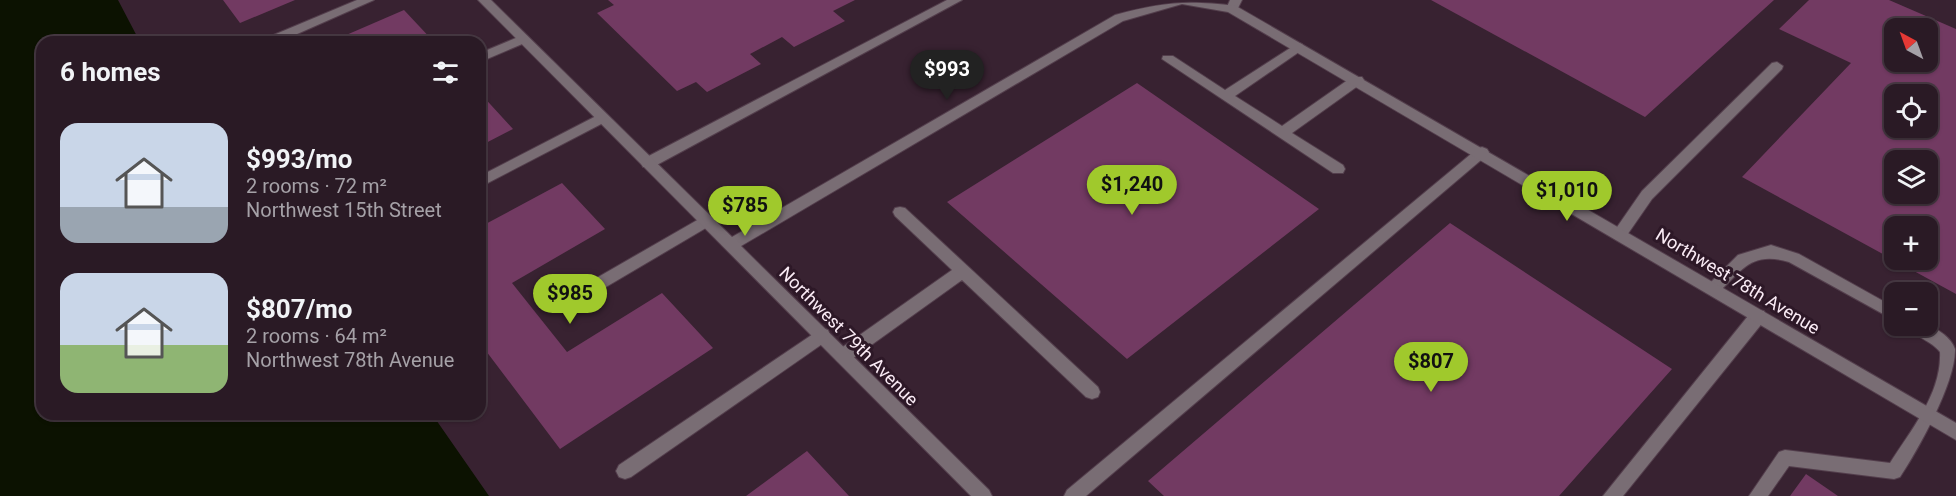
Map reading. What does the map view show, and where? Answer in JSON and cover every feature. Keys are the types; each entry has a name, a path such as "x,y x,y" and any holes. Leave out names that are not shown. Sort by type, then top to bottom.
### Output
{"street":[{"path":"282,36 368,0"},
{"name":"Northwest 79th Avenue","path":"484,0 983,496"},
{"path":"648,163 956,0"},
{"path":"730,246 1119,18 1182,0"},
{"name":"Northwest 78th Avenue","path":"1182,0 1234,4 1298,46 1956,432"},
{"path":"486,55 523,39"},
{"path":"1226,96 1298,46"},
{"path":"1167,59 1338,169"},
{"path":"1620,234 1647,195 1777,66"},
{"path":"1282,133 1357,80"},
{"path":"486,179 602,118"},
{"path":"1073,496 1482,152"},
{"path":"900,212 1092,392"},
{"path":"566,303 706,221"},
{"path":"1713,289 1743,259 1771,251 1794,258 1884,308"},
{"path":"843,356 963,271"},
{"path":"1612,496 1758,316"},
{"path":"625,471 822,336"},
{"path":"1758,496 1785,458 1894,471 1947,385 1950,366 1948,352 1934,336"}],"shaded area":[{"path":"0,0 118,0 137,36 36,36 36,420 436,420 489,496 0,496"}],"building":[{"path":"223,0 295,0 240,23"},
{"path":"608,0 855,0 833,11 845,21 794,47 782,37 750,54 761,64 707,92 696,82 677,91 597,13 614,5"},
{"path":"1431,0 1774,0 1645,117"},
{"path":"1809,0 1889,0 1931,18 1884,18 1884,72 1938,72 1938,21 1956,29 1956,294 1938,282 1912,270 1938,270 1938,216 1884,216 1884,255 1742,177 1851,63 1779,29"},
{"path":"404,10 428,36 344,36"},
{"path":"1137,83 1319,209 1127,359 947,202"},
{"path":"486,100 513,129 486,143"},
{"path":"562,183 605,229 512,283 567,352 662,293 713,348 560,449 486,351 486,224"},
{"path":"1450,223 1672,369 1559,496 1164,496 1148,481"},
{"path":"807,451 849,496 746,496"},
{"path":"1806,474 1838,496 1790,496"}]}
